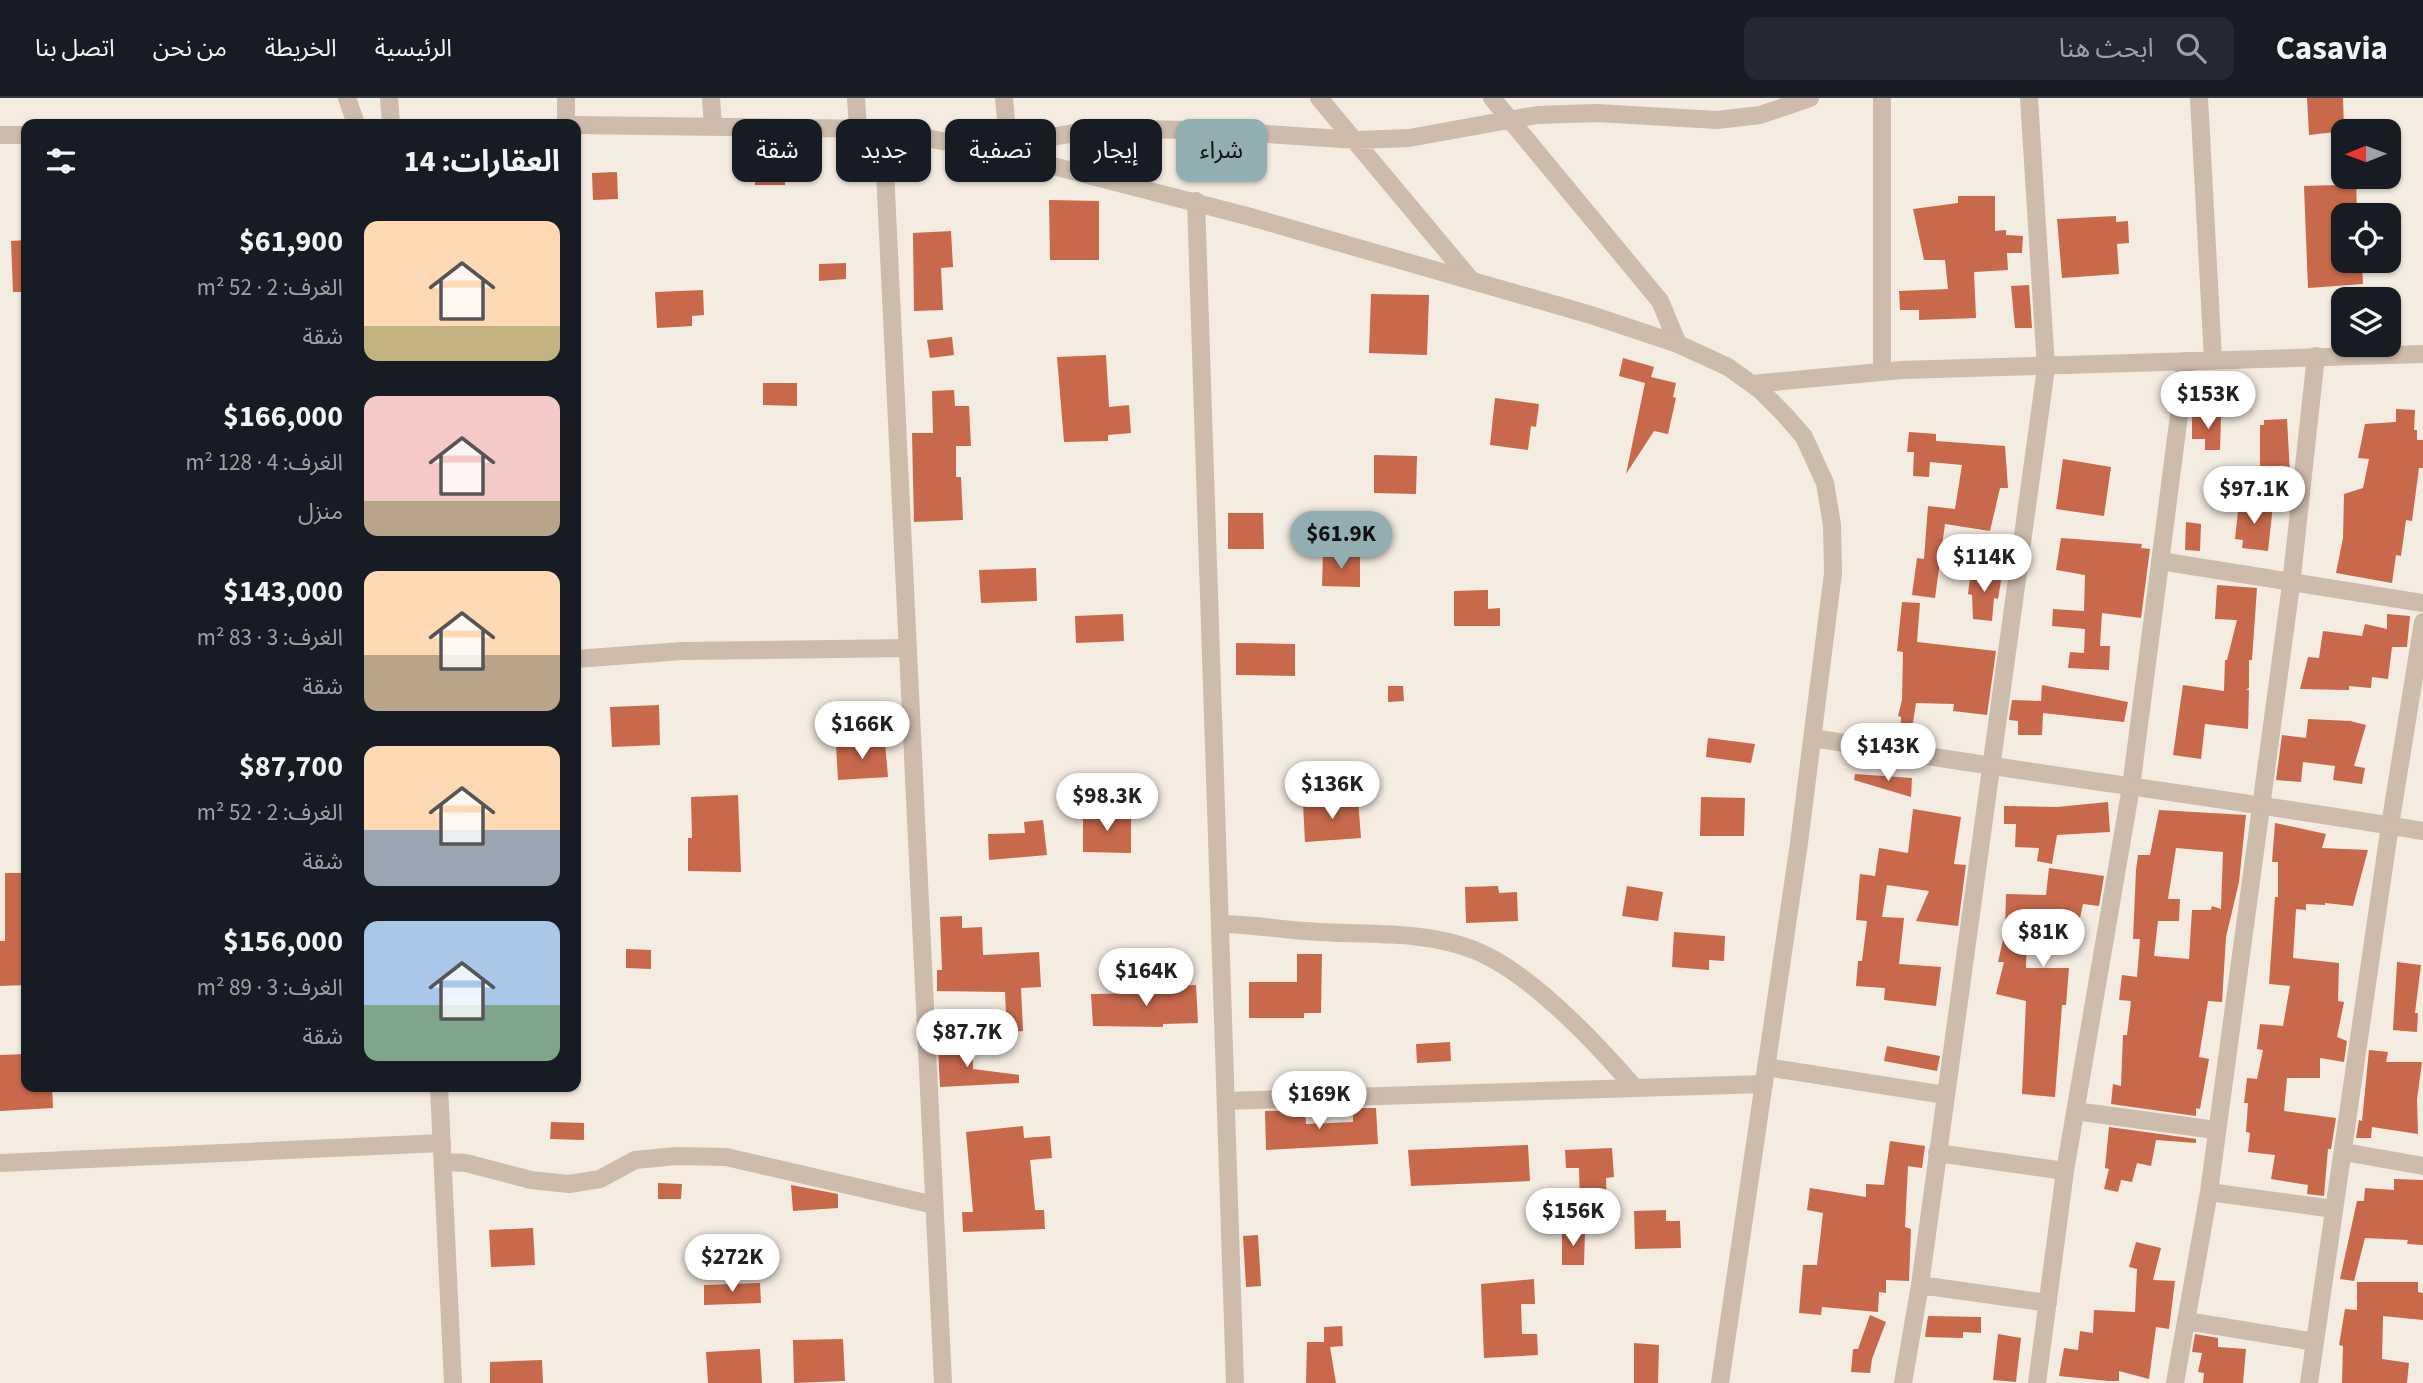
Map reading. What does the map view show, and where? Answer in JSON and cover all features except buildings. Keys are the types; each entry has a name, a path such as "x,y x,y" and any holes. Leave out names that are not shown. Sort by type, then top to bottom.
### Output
{"street":[{"path":"347,98 354,119"},
{"path":"389,98 391,119"},
{"path":"566,98 566,119"},
{"path":"711,98 713,126"},
{"path":"856,98 857,119"},
{"path":"1004,98 1006,119"},
{"path":"1320,98 1471,280"},
{"path":"1492,98 1660,301 1678,344"},
{"path":"1056,139 1105,128 1222,131 1357,140 1409,138 1508,118 1597,113 1717,120 1760,115 1810,98"},
{"path":"1882,98 1882,372"},
{"path":"1903,1383 1920,1285 2046,368 2029,98"},
{"path":"2199,98 2213,359"},
{"path":"581,125 836,129"},
{"path":"0,135 21,135"},
{"path":"1056,162 1471,280 1678,344 1728,367 1752,384 1804,437 1825,483 1829,504 1833,573 1814,738 1724,1382"},
{"path":"886,182 943,1383"},
{"path":"1196,201 1235,1383"},
{"path":"1752,384 1882,372 2423,354"},
{"path":"2175,1383 2209,1192 2291,585 2316,356"},
{"path":"2036,1383 2065,1171 2131,787 2186,361"},
{"path":"2160,561 2291,585 2423,603"},
{"path":"2309,1383 2390,825 2423,622"},
{"path":"581,659 682,651 908,648"},
{"path":"1814,738 2131,787 2261,803 2423,831"},
{"path":"1220,924 1257,925 1303,931 1404,934 1474,950 1525,980 1612,1062 1635,1088"},
{"path":"1226,1101 1635,1088 1765,1075 1945,1095"},
{"path":"439,1092 453,1383"},
{"path":"2075,1111 2216,1130"},
{"path":"0,1163 442,1143"},
{"path":"2344,1152 2423,1166"},
{"path":"1937,1153 2065,1171"},
{"path":"443,1162 466,1163 531,1180 569,1184 600,1179 635,1160 676,1156 726,1157 934,1205"},
{"path":"2209,1192 2334,1209"},
{"path":"1920,1285 2048,1303"},
{"path":"2187,1321 2315,1342"}]}
